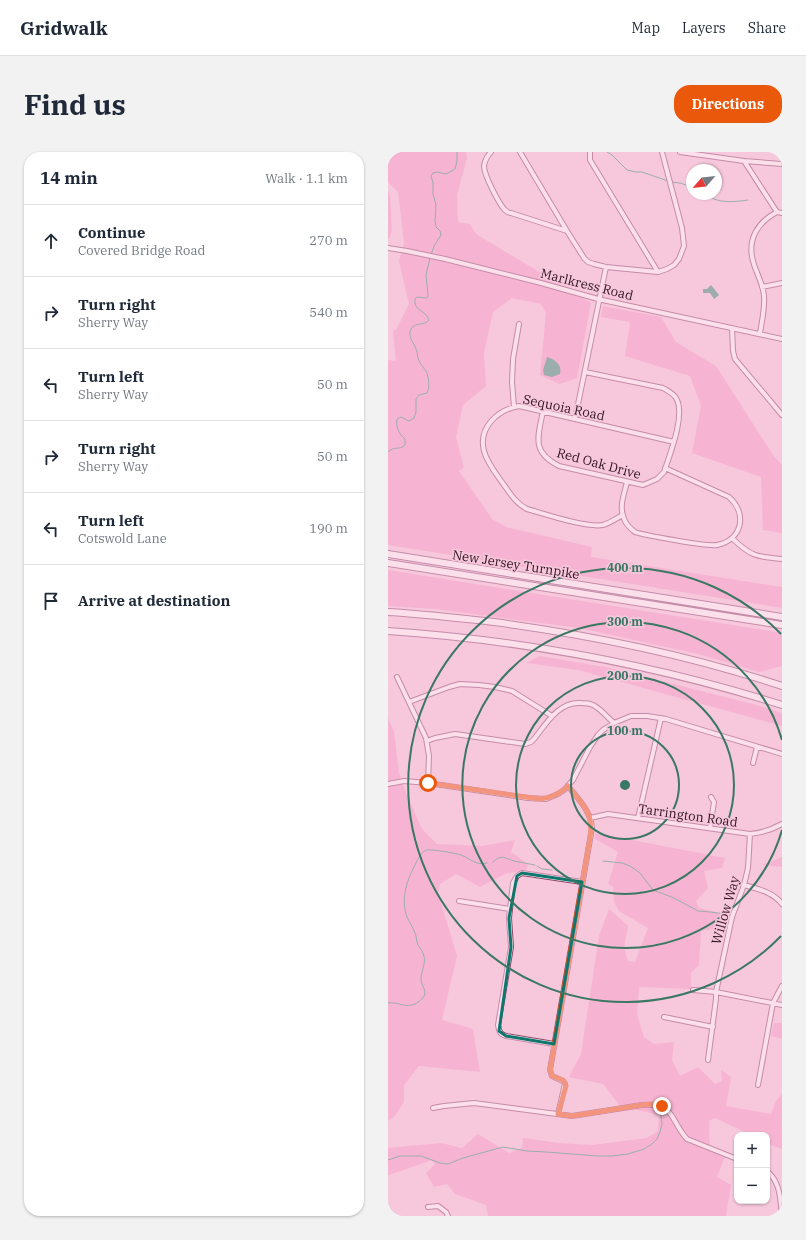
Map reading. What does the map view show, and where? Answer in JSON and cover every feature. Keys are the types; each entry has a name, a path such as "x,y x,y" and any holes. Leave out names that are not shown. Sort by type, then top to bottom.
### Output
{"highway":[{"name":"New Jersey Turnpike","path":"388,554 782,617"},
{"name":"New Jersey Turnpike","path":"388,563 782,625"},
{"path":"388,612 468,619 537,628 608,641 683,658 760,678 782,686"},
{"path":"388,631 427,633 502,642 600,659 695,680 782,705"}],"street":[{"path":"491,152 486,159 484,169 500,204 511,213 567,231"},
{"path":"520,152 567,231 588,262 606,267 658,272 674,265 680,259 684,246 682,228 662,152"},
{"path":"590,152 590,160 658,272"},
{"path":"680,152 744,161 782,164"},
{"path":"744,161 777,212"},
{"path":"760,333 764,297 752,260 752,243 760,224 768,216 777,212 782,213"},
{"name":"Marlkress Road","path":"388,248 453,261 598,299 782,339"},
{"path":"575,419 598,299 606,267"},
{"path":"762,287 782,283"},
{"path":"514,407 512,359 519,324"},
{"path":"732,328 733,351 735,359 782,415"},
{"name":"Red Oak Drive","path":"542,411 538,438 539,446 540,450 549,461 559,466 643,485 647,485 662,475 674,442 680,415 680,408 676,398 663,388 585,372"},
{"name":"Sequoia Road","path":"623,515 602,525 588,524 528,509 517,503 487,460 484,452 482,443 483,436 489,422 500,413 519,406 674,442"},
{"path":"627,482 621,508 630,527 638,532 714,546 726,542 732,538 740,526 741,516 734,501 729,497 665,468"},
{"path":"732,538 748,552 754,555 782,559"},
{"path":"397,677 427,742 429,756 428,783"},
{"path":"409,702 460,684 479,685 512,691 552,716"},
{"path":"427,742 436,738 455,734 525,744 531,742 552,716 560,709 572,703 592,704 614,723"},
{"path":"388,784 404,781 428,783 546,799 558,794 568,786 578,773 590,747 598,735 614,723 624,718 638,715 661,718 782,754"},
{"path":"638,818 661,718"},
{"path":"753,763 757,747"},
{"path":"558,1114 566,1086 563,1080 552,1076 550,1070 592,828 590,818 585,808 568,786"},
{"path":"710,828 714,802 711,797"},
{"name":"Tarrington Road","path":"590,818 608,814 750,834 768,832 782,824"},
{"name":"Willow Way","path":"708,1060 716,992 732,917 744,885 748,868 750,834"},
{"path":"554,1044 502,1035 499,1030 498,1025 511,947 509,918 513,882 517,876 522,873 582,882"},
{"path":"744,885 770,893 782,904"},
{"path":"459,901 510,909"},
{"path":"758,1085 773,1003 782,986"},
{"path":"693,990 716,992 782,1005"},
{"path":"664,1017 713,1027"},
{"path":"433,1108 474,1103 572,1116 653,1104 662,1106 668,1110 674,1117 681,1133 687,1139 695,1144 734,1158"},
{"path":"770,1174 778,1186 782,1216"},
{"path":"428,1207 438,1206 446,1212 448,1216"}],"highlighted area":[{"path":"522,873 582,882 554,1044 506,1036 499,1031 511,947 509,918 517,876"}],"shaded area":[{"path":"388,152 466,152 467,158 457,195 458,222 470,224 476,234 591,303 577,378 560,384 540,375 546,313 541,304 512,298 493,312 484,353 486,386 463,405 456,437 464,468 459,471 492,519 506,527 592,547 591,557 782,587 782,608 388,545 388,360 396,361 393,330 396,330 409,304 399,261 404,243 398,192 388,182"},
{"path":"388,190 390,196 392,230 389,239 388,239"},
{"path":"711,285 719,295 714,299 710,293 703,293 703,289 707,289"},
{"path":"603,306 661,317 676,342 716,366 773,455 782,465 782,533 763,530 761,477 692,453 701,406 690,376 625,356 630,322 601,317"},
{"path":"547,357 558,363 561,371 560,374 552,377 544,375 543,370"},
{"path":"388,570 782,633 782,666 759,672 698,654 579,628 435,609 388,606"},
{"path":"540,656 610,668 753,704 782,713 782,726 578,670 527,663"},
{"path":"388,718 394,732 399,773 422,829 437,844 482,846 515,840 511,852 528,864 526,871 507,873 480,887 456,874 440,884 438,893 457,956 442,1020 473,1029 480,1072 419,1066 404,1085 404,1102 394,1117 388,1121"},
{"path":"596,833 725,858 722,868 704,871 708,888 696,901 699,908 724,914 720,921 719,928 701,931 699,965 691,973 691,989 639,987 637,1014 644,1037 654,1044 674,1042 672,1060 680,1076 698,1067 715,1084 722,1081 721,1070 731,1077 726,1106 771,1114 776,1101 782,1094 782,1149 770,1144 770,1132 745,1132 715,1118 709,1121 710,1151 725,1157 717,1177 731,1185 726,1216 488,1216 486,1205 455,1194 447,1184 434,1187 426,1173 435,1164 432,1160 388,1176 388,1148 441,1143 462,1148 478,1134 509,1153 522,1148 523,1138 559,1143 592,1145 647,1138 658,1131 659,1115 620,1106 603,1084 569,1077 581,1054 599,936 609,909 628,926 624,948 628,961 635,962 648,928 619,911 614,902 613,887 608,884 618,852 594,838"},
{"path":"782,857 782,867 762,865"},
{"path":"774,1023 782,1023 782,1039 771,1036"}],"waterway":[{"path":"431,255 434,246 441,235 440,231 436,227 436,205 431,176 433,173 437,172 446,174 455,169 457,152"},
{"path":"607,152 627,170 642,172 668,181"},
{"path":"671,182 686,185"},
{"path":"718,200 732,202 748,200"},
{"path":"388,452 393,449 401,448 405,445 405,439 398,430 397,419 401,417 409,421 414,418 416,412 416,399 419,395 427,393 429,388 427,373 419,361 417,350 411,339 410,332 412,327 415,325 425,323 429,320 416,306 415,299 417,297 427,298 428,296 426,275 430,258"},
{"path":"388,1003 413,1005 422,999 425,994 421,982 424,956 418,945 416,934 407,917 404,904 405,891 420,855 426,850 449,852 464,856 479,863 487,863"},
{"path":"493,862 498,858 503,857 514,861 535,865"},
{"path":"603,861 622,863 630,866 640,873 653,890 674,898 698,911 726,914"},
{"path":"537,866 542,869 552,870"},
{"path":"388,1160 400,1156 421,1156 440,1163 448,1164 463,1158 503,1147 527,1151 598,1156 628,1154 644,1149 657,1139 662,1124 660,1109"}],"route":[{"path":"428,783 540,799 552,797 568,786 585,808 589,815 592,828 550,1070 552,1076 563,1080 566,1086 558,1114 572,1116 642,1105 653,1104 662,1106"}]}
